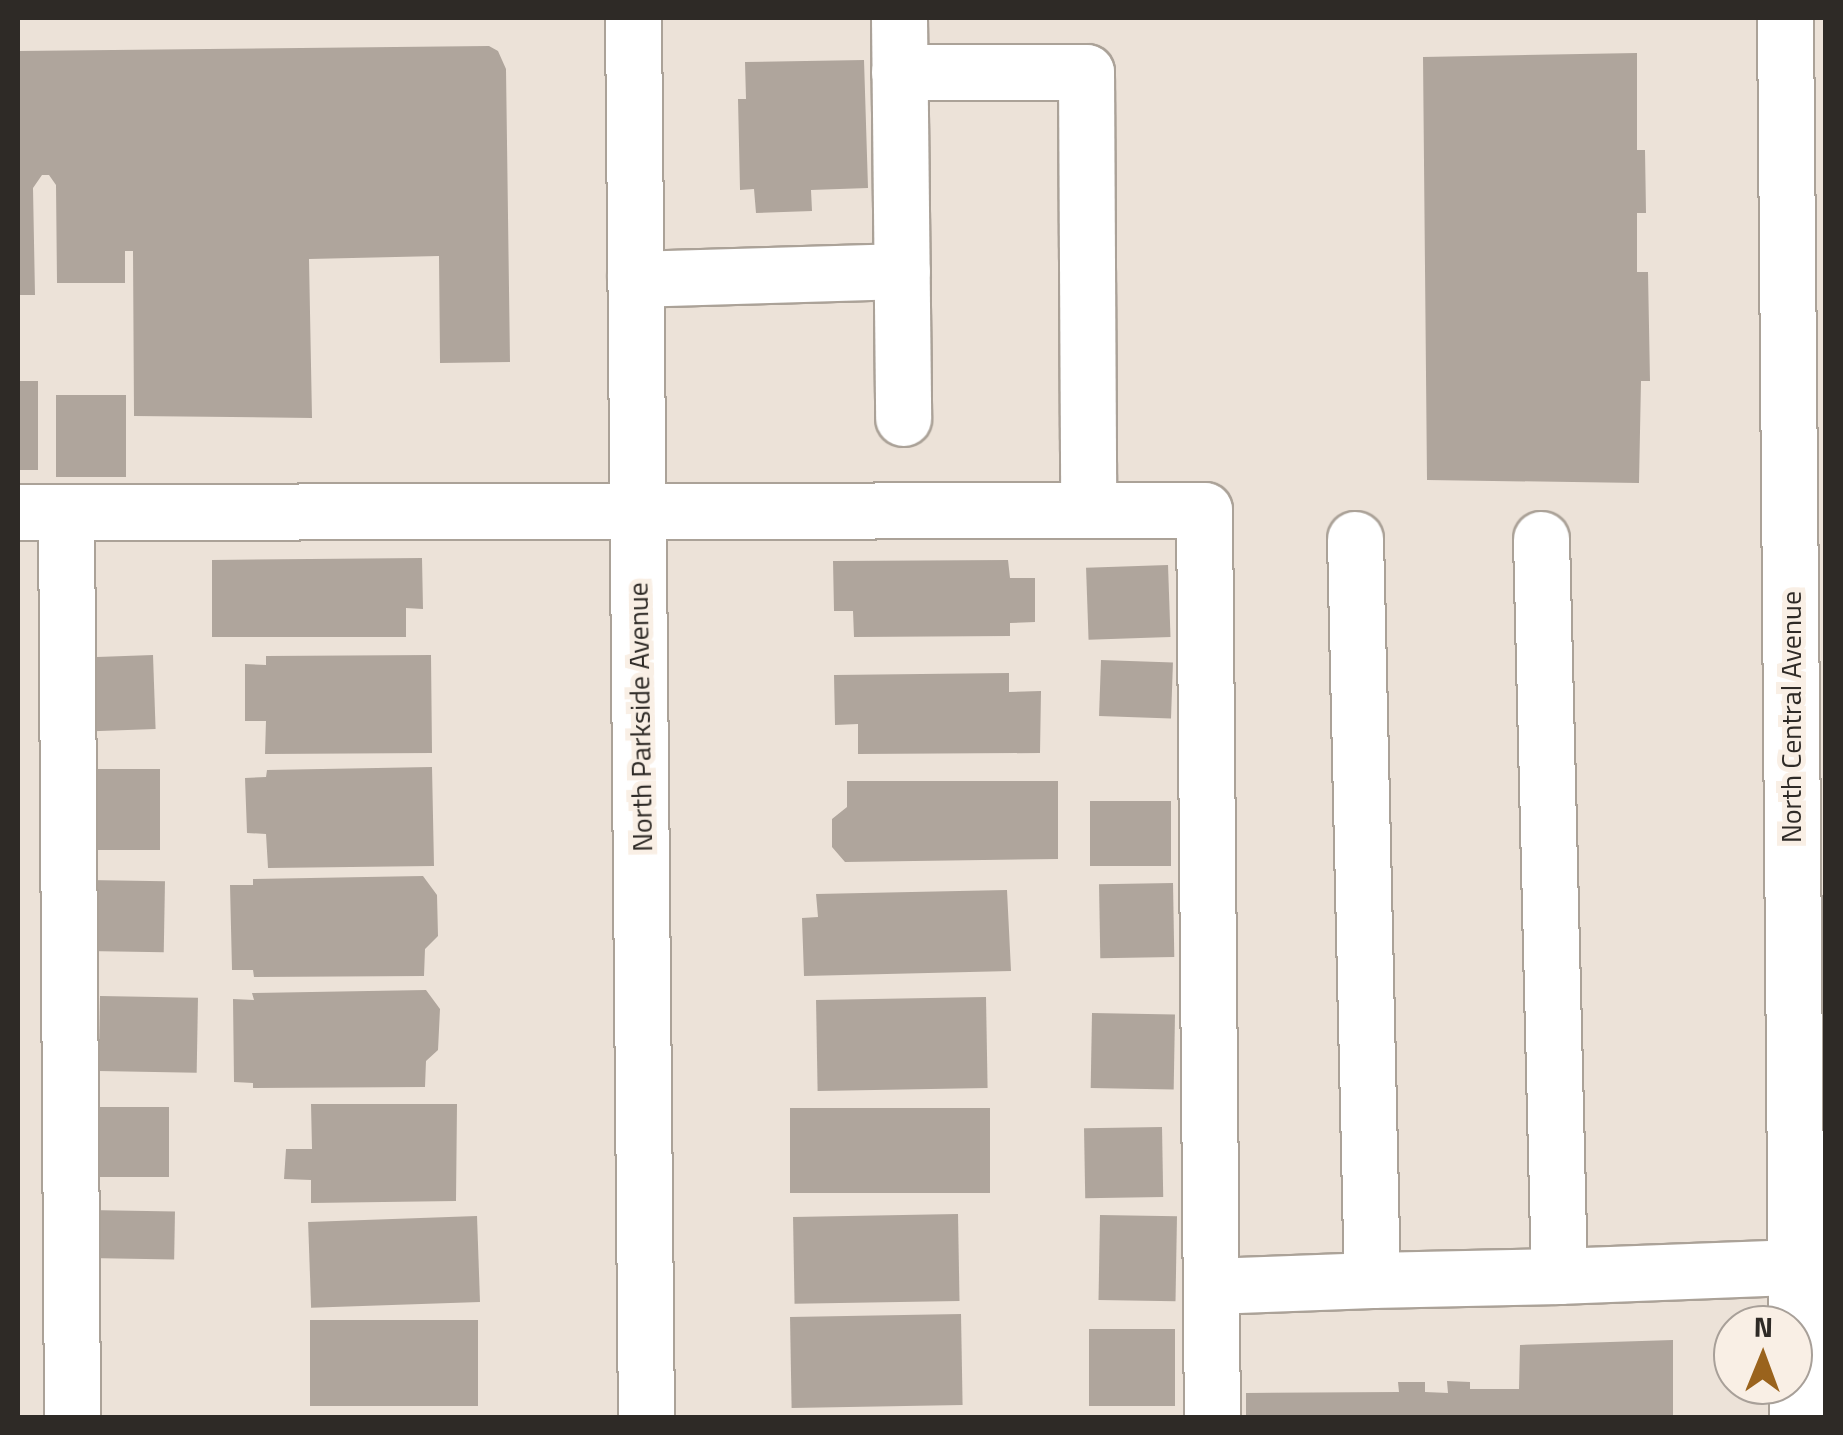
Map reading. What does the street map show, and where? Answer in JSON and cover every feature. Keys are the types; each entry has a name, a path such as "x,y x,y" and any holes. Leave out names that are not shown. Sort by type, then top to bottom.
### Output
{"street":[{"name":"North Parkside Avenue","path":"632,18 646,1418"},
{"path":"898,18 903,418"},
{"name":"North Central Avenue","path":"1785,18 1806,168 1810,1088 1796,1267 1796,1418"},
{"path":"900,72 1086,72 1088,509"},
{"path":"635,279 902,270"},
{"path":"72,1418 42,512 1088,509 1204,510 1212,1418"},
{"path":"1356,539 1372,1280"},
{"path":"1541,539 1559,1276"},
{"path":"1210,1286 1796,1267"}],"building":[{"path":"489,46 498,51 506,69 510,362 440,363 439,256 309,259 312,418 134,416 133,251 125,251 125,283 57,283 56,185 49,175 42,175 33,188 35,295 18,295 18,51"},
{"path":"1637,53 1637,150 1645,150 1646,213 1637,213 1637,272 1648,272 1650,381 1641,381 1639,483 1427,480 1423,57"},
{"path":"864,60 868,188 811,190 812,211 756,213 754,189 740,190 738,99 746,99 745,62"},
{"path":"18,381 38,381 38,470 18,470"},
{"path":"56,395 126,395 126,477 56,477"},
{"path":"422,558 423,609 406,608 406,637 212,637 212,560"},
{"path":"1008,560 1010,578 1035,578 1035,622 1010,623 1010,636 854,637 853,611 834,611 833,561"},
{"path":"1168,565 1171,637 1089,640 1086,568"},
{"path":"153,655 156,729 86,731 83,657"},
{"path":"431,655 432,753 265,754 266,721 245,721 245,664 266,665 266,656"},
{"path":"1101,660 1173,663 1171,718 1099,716"},
{"path":"1009,673 1009,692 1041,691 1040,753 858,754 858,724 835,725 834,675"},
{"path":"432,767 434,866 268,868 266,834 247,833 245,778 266,777 267,770"},
{"path":"86,769 160,769 160,850 86,850"},
{"path":"847,781 1058,781 1058,859 845,862 832,847 832,819 847,807"},
{"path":"1090,801 1171,801 1171,866 1090,866"},
{"path":"423,876 437,895 438,936 425,949 424,976 254,977 253,970 232,970 230,885 253,885 253,879"},
{"path":"88,880 165,881 164,952 87,951"},
{"path":"1173,883 1174,957 1100,958 1099,884"},
{"path":"1007,890 1011,971 804,976 802,918 818,917 816,894"},
{"path":"426,990 440,1009 438,1050 426,1061 425,1087 253,1088 253,1083 234,1082 233,999 254,1000 252,993"},
{"path":"100,996 198,998 197,1073 99,1071"},
{"path":"986,997 988,1088 818,1091 816,1000"},
{"path":"1092,1013 1175,1014 1174,1089 1091,1088"},
{"path":"311,1104 457,1104 456,1201 311,1203 311,1180 284,1179 286,1149 312,1149"},
{"path":"86,1107 169,1107 169,1177 86,1177"},
{"path":"790,1108 990,1108 990,1193 790,1193"},
{"path":"1162,1127 1163,1197 1085,1198 1084,1128"},
{"path":"89,1210 175,1212 174,1259 88,1258"},
{"path":"958,1214 960,1301 795,1304 793,1217"},
{"path":"1100,1215 1177,1216 1176,1301 1099,1300"},
{"path":"477,1216 480,1302 311,1308 308,1222"},
{"path":"961,1314 963,1405 792,1408 790,1317"},
{"path":"310,1320 478,1320 478,1406 310,1406"},
{"path":"1089,1329 1175,1329 1175,1406 1089,1406"},
{"path":"1673,1340 1673,1418 1246,1418 1246,1393 1399,1392 1398,1382 1425,1382 1425,1392 1448,1393 1447,1381 1470,1382 1470,1389 1519,1389 1520,1345"}]}
